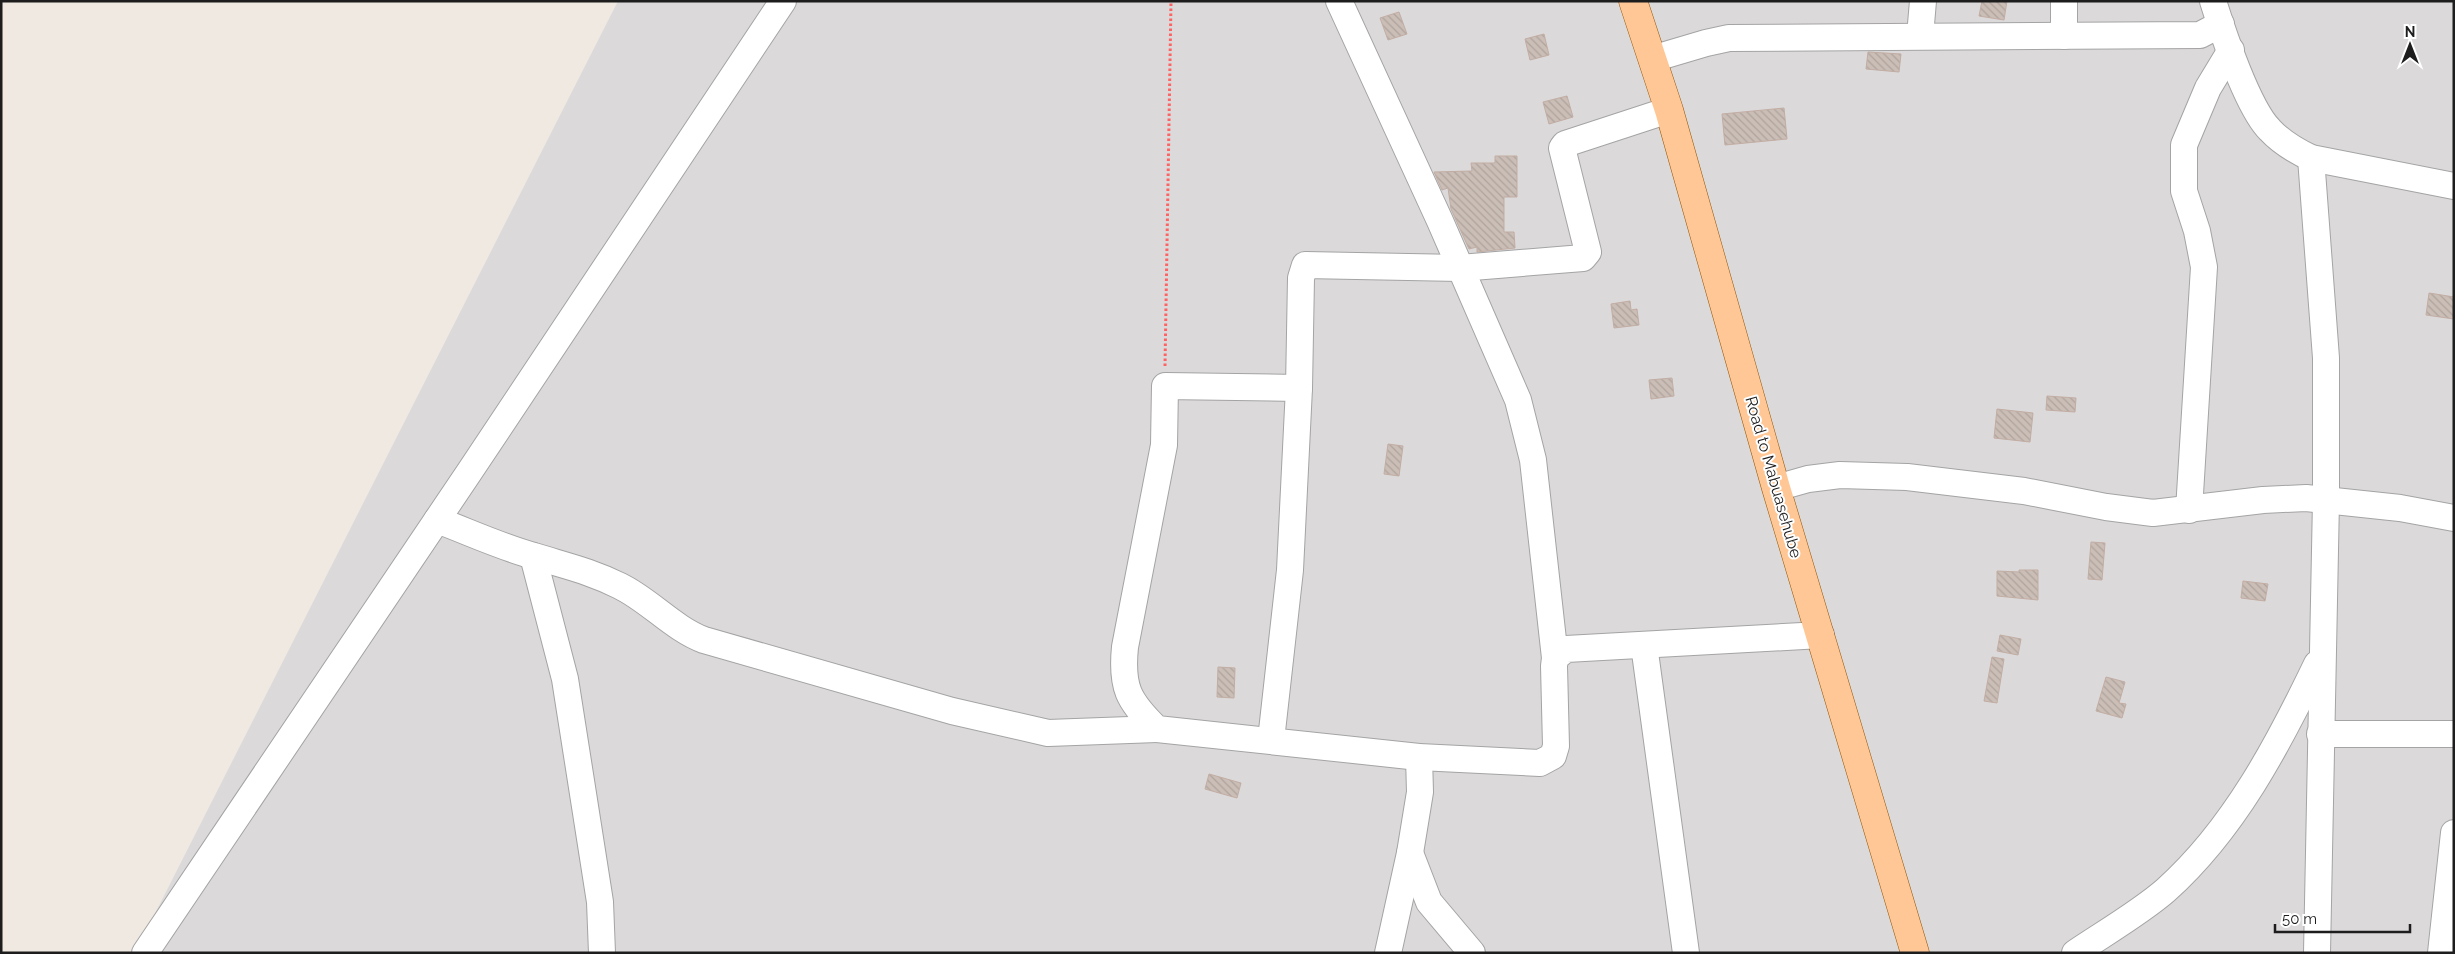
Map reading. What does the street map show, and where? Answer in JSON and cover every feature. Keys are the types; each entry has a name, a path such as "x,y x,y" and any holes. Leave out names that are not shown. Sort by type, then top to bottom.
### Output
{"main road":[{"name":"Road to Mabuasehube","path":"1633,1 1669,110 1776,488 1915,953"}],"street":[{"path":"145,953 437,520 783,1"},
{"path":"437,520 534,556 563,563 598,575 623,587 697,638 952,711 1048,733 1157,729 1419,757 1528,764 1547,761 1553,756 1556,746 1555,658 1533,460 1518,400 1339,1"},
{"path":"1920,36 1923,1"},
{"path":"2064,1 2064,36"},
{"path":"1652,59 1729,38 2200,36 2217,13"},
{"path":"2217,13 2249,94 2269,129 2289,147 2311,158 2454,186"},
{"path":"2188,510 2204,266 2197,231 2184,191 2184,145 2208,88 2231,50"},
{"path":"1271,740 1290,570 1299,388 1301,278 1305,265 1460,268 1583,258 1588,252 1562,148 1565,144 1669,110"},
{"path":"2311,158 2326,358 2326,500 2317,953"},
{"path":"1157,729 1132,699 1123,675 1125,647 1164,446 1165,386 1299,388"},
{"path":"1776,488 1808,479 1840,475 1907,477 2024,491 2106,507 2153,513 2262,500 2306,498 2400,508 2454,518"},
{"path":"534,556 565,680 599,894 602,953"},
{"path":"1555,658 1560,652 1572,648 1821,635"},
{"path":"1644,645 1686,953"},
{"path":"2075,953 2165,890 2224,829 2288,722 2322,656"},
{"path":"2320,734 2454,734"},
{"path":"1388,953 1410,853 1420,792 1419,757"},
{"path":"2441,953 2454,833"},
{"path":"1410,853 1429,902 1472,953"}],"path":[{"path":"1165,386 1172,1"}],"shaded area":[{"path":"618,1 2454,1 2454,953 135,953"}],"building":[{"path":"1982,1 2007,1 2004,20 1979,16"},
{"path":"1399,12 1407,34 1388,40 1380,18"},
{"path":"1544,34 1549,55 1530,60 1525,39"},
{"path":"1868,52 1901,54 1899,72 1866,69"},
{"path":"1567,96 1573,117 1549,124 1543,102"},
{"path":"1784,108 1787,139 1725,145 1722,114"},
{"path":"1495,156 1517,156 1517,197 1504,197 1504,232 1514,232 1515,248 1477,252 1477,247 1469,249 1451,209 1448,188 1442,190 1434,172 1472,171 1471,163 1495,163"},
{"path":"2429,293 2454,297 2454,319 2426,315"},
{"path":"1630,301 1631,310 1637,309 1639,325 1614,328 1611,304"},
{"path":"1672,378 1674,396 1651,399 1649,380"},
{"path":"2047,396 2076,398 2075,412 2046,410"},
{"path":"1997,409 2033,413 2030,442 1994,438"},
{"path":"1388,444 1403,446 1399,476 1384,474"},
{"path":"2091,542 2105,543 2102,580 2088,579"},
{"path":"2019,570 2038,570 2038,600 1997,596 1997,571 2019,572"},
{"path":"2243,581 2268,584 2265,601 2241,598"},
{"path":"2000,635 2021,639 2018,655 1997,651"},
{"path":"1992,657 2004,659 1997,703 1984,701"},
{"path":"1218,667 1235,668 1234,698 1217,697"},
{"path":"2106,677 2125,682 2119,703 2126,704 2122,718 2096,711"},
{"path":"1209,774 1241,783 1237,798 1205,789"}]}
